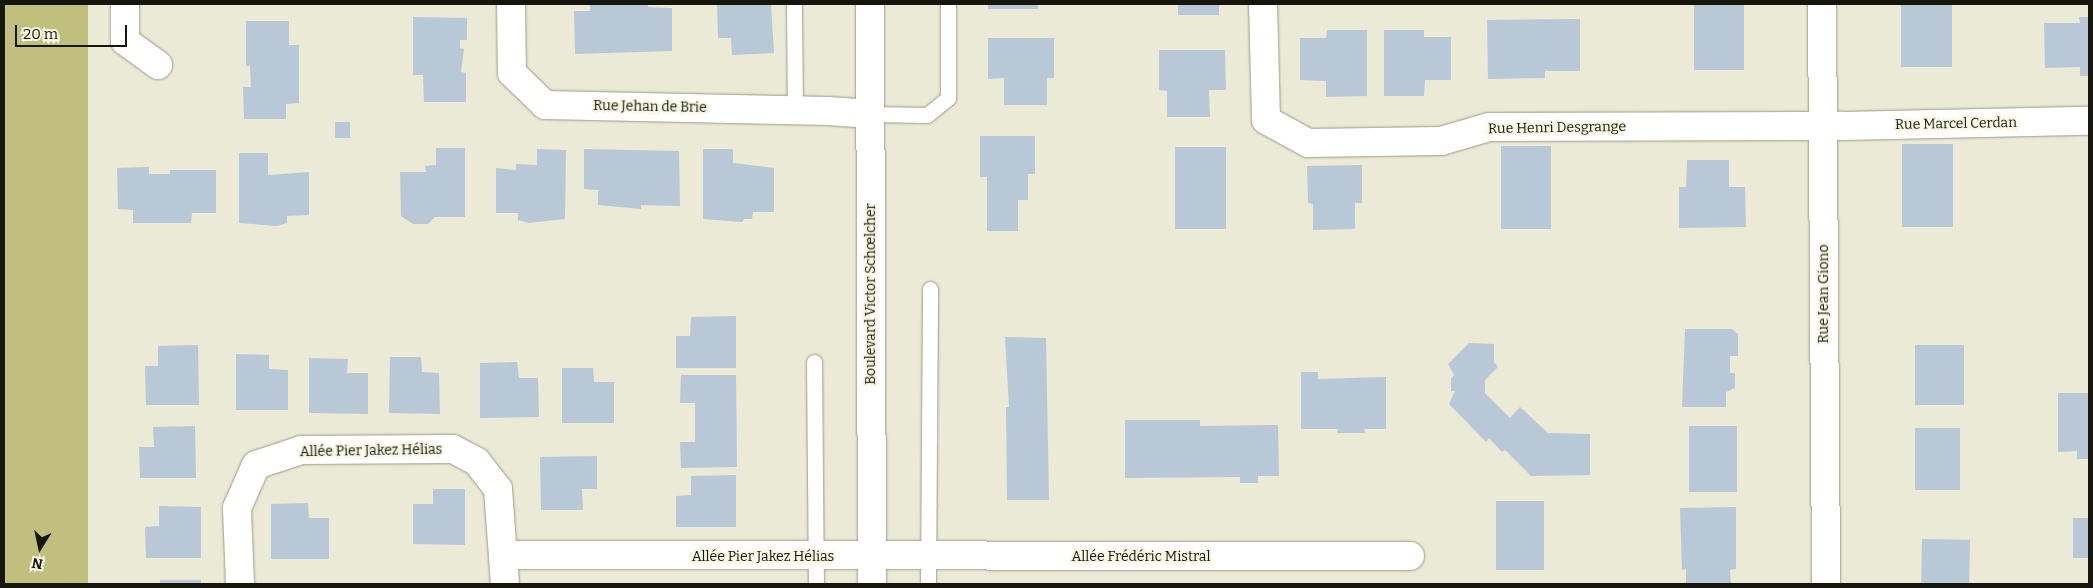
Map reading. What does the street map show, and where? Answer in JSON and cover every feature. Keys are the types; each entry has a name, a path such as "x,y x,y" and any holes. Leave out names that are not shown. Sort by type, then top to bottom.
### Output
{"street":[{"path":"125,4 125,41 158,65"},
{"name":"Rue Jehan de Brie","path":"511,4 512,73 545,105 795,110 871,114"},
{"name":"Boulevard Victor Schœlcher","path":"870,4 872,584"},
{"name":"Rue Henri Desgrange","path":"1263,4 1266,120 1308,143 1441,141 1489,127 1823,126"},
{"name":"Rue Jean Giono","path":"1822,4 1826,584"},
{"name":"Rue Marcel Cerdan","path":"1823,126 2089,121"},
{"name":"Allée Pier Jakez Hélias","path":"240,584 237,508 256,465 301,450 453,449 477,462 498,489 505,556 505,584"},
{"name":"Allée Pier Jakez Hélias","path":"505,556 871,557"},
{"name":"Allée Frédéric Mistral","path":"871,557 928,571 1410,556"}],"lane":[{"path":"794,4 795,110"},
{"path":"871,114 927,115 948,98 948,4"},
{"path":"928,571 930,289"},
{"path":"814,362 816,584"}],"shaded area":[{"path":"4,4 88,4 88,584 4,584"}],"building":[{"path":"590,4 648,4 648,7 672,8 672,51 575,54 574,11 590,11"},
{"path":"717,4 771,4 774,53 732,55 731,38 718,38"},
{"path":"988,4 1038,4 1038,9 988,9"},
{"path":"1178,4 1219,4 1219,15 1178,15"},
{"path":"1694,4 1744,4 1744,70 1694,70"},
{"path":"1901,4 1952,4 1952,67 1901,67"},
{"path":"413,17 467,18 467,40 460,40 460,48 464,49 461,72 466,73 466,102 424,102 423,75 413,75"},
{"path":"2079,17 2089,17 2089,76 2080,76 2080,67 2045,68 2044,23 2080,23"},
{"path":"1580,19 1580,71 1545,71 1545,78 1488,79 1487,20"},
{"path":"246,21 289,21 289,45 299,45 299,103 286,104 286,119 244,119 243,87 251,87 250,66 246,66"},
{"path":"1327,30 1367,30 1367,96 1326,97 1326,81 1300,80 1300,38 1326,38"},
{"path":"1384,30 1424,30 1424,37 1451,37 1451,80 1425,80 1424,96 1384,96"},
{"path":"988,38 1054,38 1054,78 1047,78 1047,105 1004,105 1004,78 988,79"},
{"path":"1159,50 1225,50 1226,90 1209,90 1210,117 1167,117 1167,91 1159,90"},
{"path":"335,122 350,122 350,138 335,138"},
{"path":"980,136 1035,136 1035,174 1028,174 1028,200 1018,200 1018,231 987,231 987,177 980,177"},
{"path":"1902,144 1953,144 1953,227 1902,227"},
{"path":"1501,146 1551,146 1551,229 1501,229"},
{"path":"1175,147 1226,147 1226,229 1175,229"},
{"path":"436,148 465,148 465,217 435,217 428,224 413,224 401,216 400,172 426,172 425,166 436,165"},
{"path":"537,149 566,150 565,219 528,223 518,220 518,213 496,213 496,168 516,170 516,164 537,165"},
{"path":"584,149 679,151 680,206 641,205 641,209 598,205 598,190 584,189"},
{"path":"703,149 733,149 733,163 774,168 774,212 753,212 752,219 744,219 742,222 703,219"},
{"path":"239,153 268,153 268,175 309,172 309,215 287,216 287,223 277,226 239,223"},
{"path":"1687,160 1729,160 1729,187 1745,187 1746,227 1679,228 1679,187 1686,187"},
{"path":"1362,165 1362,203 1355,203 1355,229 1313,230 1313,204 1308,203 1307,166"},
{"path":"149,167 149,174 170,174 170,170 216,170 216,213 192,213 191,223 133,223 133,210 118,209 117,168"},
{"path":"736,316 736,368 676,368 676,336 690,336 691,317"},
{"path":"1685,329 1732,329 1738,334 1738,356 1730,356 1730,373 1735,373 1735,388 1726,392 1726,407 1682,407"},
{"path":"1005,337 1046,338 1049,500 1007,500 1006,407 1009,407"},
{"path":"1469,343 1494,344 1494,362 1498,367 1485,380 1485,393 1510,418 1520,407 1548,433 1590,434 1590,475 1531,476 1505,450 1502,452 1489,438 1486,442 1449,404 1455,391 1451,391 1451,379 1454,375 1448,364"},
{"path":"198,345 199,405 146,405 145,366 158,366 158,346"},
{"path":"1915,345 1964,345 1964,405 1915,405"},
{"path":"236,354 269,355 269,369 288,370 288,410 236,410"},
{"path":"390,357 421,357 422,372 439,373 440,414 389,413"},
{"path":"309,358 348,359 347,373 368,373 368,414 309,413"},
{"path":"517,362 519,378 538,378 539,417 480,418 480,363"},
{"path":"562,368 593,368 594,382 614,382 614,423 562,423"},
{"path":"1301,372 1318,372 1318,379 1386,377 1386,429 1364,429 1365,433 1337,433 1338,429 1301,429"},
{"path":"681,375 736,375 737,467 681,468 680,442 695,442 695,403 680,403"},
{"path":"2058,393 2089,393 2089,459 2077,459 2077,451 2058,452"},
{"path":"1125,420 1200,420 1200,426 1278,425 1279,476 1258,476 1258,483 1240,483 1240,477 1125,478"},
{"path":"195,426 196,478 140,478 139,447 154,447 153,427"},
{"path":"1689,426 1737,426 1737,492 1689,492"},
{"path":"1915,428 1960,428 1960,490 1915,490"},
{"path":"597,456 597,489 582,489 583,510 541,510 540,457"},
{"path":"736,475 736,527 676,527 676,496 691,495 691,476"},
{"path":"433,489 465,489 465,545 413,544 413,504 433,504"},
{"path":"1496,501 1544,501 1544,570 1496,570"},
{"path":"308,503 309,518 329,518 329,559 271,559 271,504"},
{"path":"159,506 201,507 201,558 146,558 145,527 159,526"},
{"path":"1736,507 1736,569 1730,570 1731,584 1686,584 1686,569 1682,570 1680,508"},
{"path":"2073,518 2089,518 2089,558 2073,558"},
{"path":"1922,539 1970,540 1969,584 1921,584"},
{"path":"160,580 201,580 201,584 160,584"}]}
